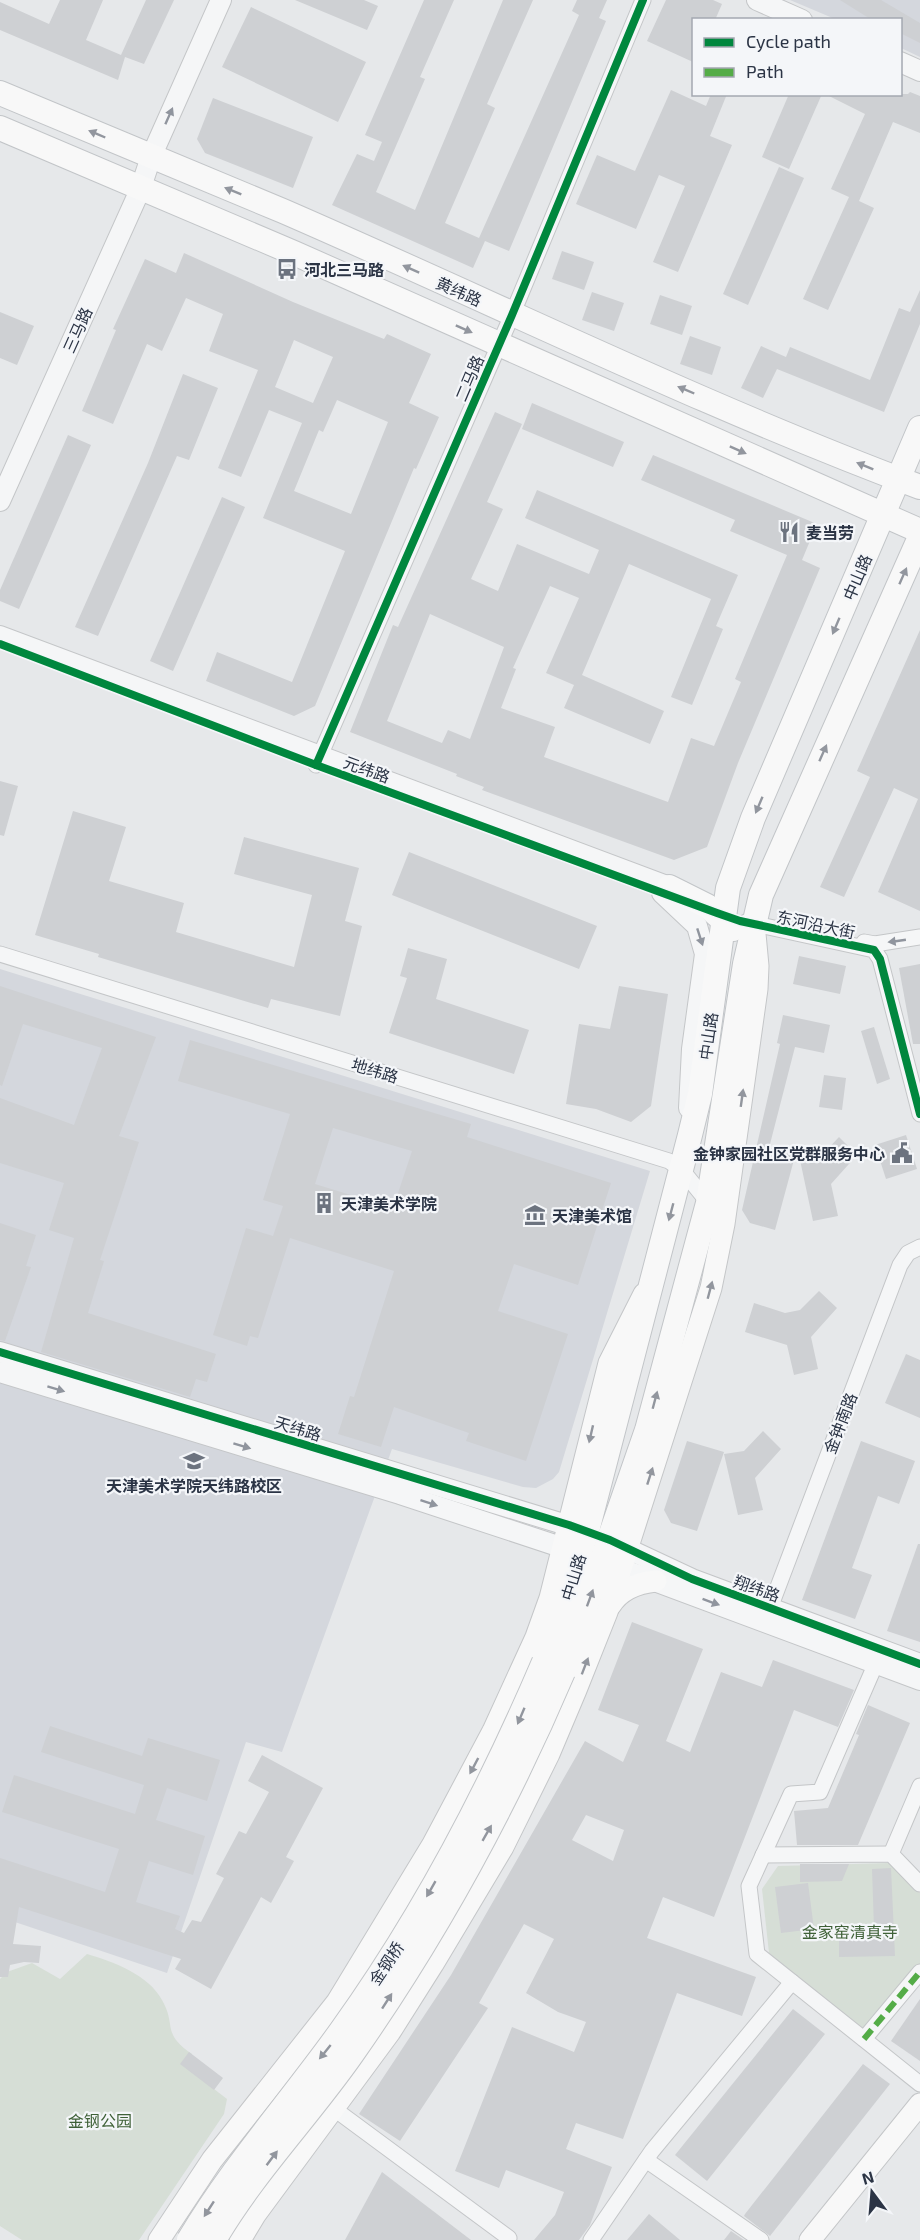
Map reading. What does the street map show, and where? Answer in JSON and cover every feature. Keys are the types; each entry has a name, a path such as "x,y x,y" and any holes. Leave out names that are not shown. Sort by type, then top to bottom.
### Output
{"main road":[{"name":"黄纬路","path":"0,93 283,211 512,315 910,483"},
{"name":"黄纬路","path":"0,129 294,253 920,531"},
{"name":"中山路","path":"599,1546 596,1492 700,1094 728,888 753,818 884,514 910,483 920,428"},
{"name":"中山路","path":"554,1667 599,1546 625,1496 647,1430 708,1203 746,964 766,880 920,537"},
{"path":"666,890 724,914 741,939 746,964"},
{"path":"159,2240 212,2160 337,2002 434,1844 518,1678 550,1598 599,1546 711,1288 724,1224 757,989 756,920"},
{"path":"607,1611 599,1546 609,1363 650,1283"},
{"path":"240,2240 305,2145 390,2032 503,1847 549,1754 607,1611 626,1590 657,1572"},
{"name":"金钢桥","path":"189,2240 242,2162 341,2032 401,1942 554,1667"},
{"name":"金钢桥","path":"214,2240 243,2197 351,2055 427,1937 497,1815 554,1667"},
{"path":"337,2002 338,2014 358,2032 378,2038 390,2032"},
{"path":"810,2240 920,2104"},
{"path":"250,2114 267,2109 279,2113 301,2131 305,2145"},
{"path":"824,2240 920,2121"}],"street":[{"name":"三马路","path":"0,480 151,157 221,0"},
{"name":"二马路","path":"318,761 512,315 643,0"},
{"path":"757,0 798,18"},
{"path":"902,63 920,71"},
{"name":"三马路","path":"0,501 135,187"},
{"name":"元纬路","path":"0,636 318,761"},
{"name":"元纬路","path":"0,644 666,890"},
{"path":"666,890 697,926 705,954 689,1092 690,1135"},
{"path":"724,914 756,920"},
{"name":"东河沿大街","path":"756,920 875,944 920,938"},
{"name":"东河沿大街","path":"756,920 874,950 880,959 920,1114"},
{"name":"地纬路","path":"0,954 669,1161 682,1170 724,1224"},
{"name":"金钟南路","path":"770,1608 900,1265 908,1253 920,1247"},
{"name":"天纬路","path":"0,1352 599,1546"},
{"name":"天纬路","path":"0,1372 400,1494 599,1546"},
{"path":"599,1546 640,1544 657,1572"},
{"name":"翔纬路","path":"599,1546 920,1680"},
{"name":"翔纬路","path":"657,1572 770,1608 920,1664"},
{"path":"876,1663 820,1792 791,1794 749,1886 758,1954 920,2084"},
{"path":"891,1854 920,1786"},
{"path":"763,1855 891,1854 920,1884"},
{"path":"864,2039 920,1972"},
{"path":"591,2240 646,2160 792,1982"},
{"path":"333,2108 509,2238 508,2240"},
{"path":"646,2160 761,2240"}],"shaded area":[{"path":"790,0 920,0 920,57 902,48 902,18 833,18"},
{"name":"天津美术学院天纬路校区","path":"0,969 650,1171 559,1472 553,1479 536,1488 523,1487 392,1449 282,1752 246,1742 167,1973 0,1917"}],"green space":[{"name":"金家窑清真寺","path":"890,1863 920,1893 920,1965 863,2029 769,1953 762,1889 778,1866"},
{"name":"金钢公园","path":"87,1954 129,1970 156,1991 166,2009 173,2035 182,2047 192,2054 184,2066 227,2099 224,2114 139,2240 22,2240 0,2226 0,1979 7,1972 32,1963 60,1979"}],"building":[{"path":"60,0 103,0 86,40 121,55 146,0 174,0 144,64 125,57 118,80 0,30 0,2 49,24"},
{"path":"295,0 364,0 378,6 367,30"},
{"path":"424,0 454,0 420,77 425,79 376,192 415,210 503,0 533,0 487,104 495,108 445,223 479,238 579,15 572,11 577,0 607,0 599,18 606,21 509,251 485,241 473,268 332,205 357,154 374,161 382,142 365,135"},
{"path":"666,0 713,0 722,4 716,18 692,18 692,62 647,41"},
{"path":"840,0 881,0 920,23 920,43 902,34 902,18 869,18"},
{"path":"251,7 366,62 338,122 222,67"},
{"path":"671,90 706,106 710,96 726,96 710,136 732,145 678,272 653,262 685,186 659,175 636,229 576,204 597,155 635,171"},
{"path":"910,92 920,96 920,133 893,122 859,201 874,208 828,310 803,299 849,197 831,189 865,114 829,96 902,96 902,94"},
{"path":"788,96 821,96 789,169 762,157"},
{"path":"213,98 313,137 293,188 205,153 197,139"},
{"path":"779,167 804,178 748,305 723,294"},
{"path":"562,251 594,262 584,290 552,279"},
{"path":"184,253 293,302 384,339 387,334 431,354 409,403 439,417 416,469 414,468 315,706 294,716 206,681 217,652 292,682 345,551 263,518 302,423 269,410 241,477 218,468 258,370 209,351 223,314 186,298 162,351 147,344 113,424 82,411 116,330 113,329 145,259 176,273","holes":["294,340 333,357 313,403 275,387","337,400 388,422 351,514 294,491 319,430 323,432"]},
{"path":"920,290 920,324 884,412 777,369 763,398 741,388 761,346 786,357 790,347 870,380 899,308 910,312"},
{"path":"592,292 624,303 614,331 582,320"},
{"path":"660,295 692,306 682,335 650,324"},
{"path":"0,312 34,326 17,365 0,358"},
{"path":"690,336 721,347 712,375 680,364"},
{"path":"183,374 218,388 189,460 177,456 98,636 75,627 148,463"},
{"path":"532,403 624,442 613,467 522,429"},
{"path":"495,412 522,424 487,502 503,509 471,579 498,591 517,544 589,574 599,550 525,518 537,490 738,575 716,626 723,629 692,705 671,697 711,599 629,564 582,675 664,711 650,744 564,708 574,685 546,673 579,598 550,586 513,668 516,669 501,708 555,727 544,757 668,802 691,738 714,746 741,682 735,679 787,555 730,531 735,520 641,480 653,455 817,524 802,560 820,568 738,763 707,847 674,860 482,790 484,787 456,776 457,774 350,732 393,625 398,627","holes":["430,614 504,647 470,739 448,730 442,743 387,721"]},
{"path":"68,435 91,445 19,609 0,601 0,590"},
{"path":"222,497 245,507 173,671 150,661"},
{"path":"920,630 920,911 878,892 918,799 894,788 844,897 820,887 870,777 857,771"},
{"path":"0,781 18,786 4,836 0,835"},
{"path":"73,811 126,827 109,881 184,903 176,932 294,967 312,895 234,874 244,837 359,868 345,921 362,926 340,1016 271,999 268,1008 98,957 99,954 35,935"},
{"path":"409,852 597,926 579,969 392,895"},
{"path":"408,948 447,959 436,999 529,1030 514,1074 389,1033 407,978 400,976"},
{"path":"799,956 846,966 840,994 793,984"},
{"path":"920,964 920,1044 913,1044 899,968"},
{"path":"0,986 156,1037 119,1136 139,1142 100,1260 104,1261 88,1313 216,1354 207,1382 196,1379 190,1397 41,1352 74,1238 49,1230 64,1183 0,1163 0,1098 74,1125 102,1048 23,1024 2,1086 0,1085"},
{"path":"619,986 668,994 651,1106 631,1122 596,1109 566,1104 579,1024 610,1029"},
{"path":"783,1015 830,1025 824,1053 795,1047 769,1148 795,1156 775,1230 750,1223 742,1210 780,1044 777,1043"},
{"path":"874,1027 890,1079 877,1084 861,1031"},
{"path":"190,1040 471,1124 467,1137 611,1183 578,1285 514,1264 498,1311 568,1334 526,1461 466,1441 469,1433 394,1407 381,1447 338,1434 350,1396 354,1397 394,1271 290,1238 258,1338 250,1336 247,1346 213,1335 246,1228 273,1236 283,1206 263,1200 290,1114 178,1081","holes":["333,1128 412,1151 393,1208 315,1184"]},
{"path":"824,1075 846,1078 842,1110 819,1107"},
{"path":"906,1135 917,1169 886,1179 875,1145"},
{"path":"839,1137 857,1155 831,1184 838,1216 813,1221 800,1160 820,1157"},
{"path":"0,1223 36,1235 26,1266 31,1267 5,1341 0,1340"},
{"path":"819,1291 837,1308 811,1337 818,1369 794,1375 787,1345 745,1332 754,1303 785,1313 800,1310"},
{"path":"906,1354 920,1360 920,1418 885,1403"},
{"path":"763,1431 781,1449 755,1478 763,1510 738,1515 724,1454 744,1451"},
{"path":"687,1441 724,1452 697,1531 671,1523 664,1510"},
{"path":"861,1441 915,1461 899,1504 878,1496 852,1568 872,1575 855,1619 802,1600"},
{"path":"918,1544 920,1544 920,1642 887,1631"},
{"path":"632,1622 703,1649 666,1741 690,1752 721,1672 762,1687 773,1660 854,1690 838,1727 794,1710 714,1917 663,1897 647,1938 756,1977 742,2016 677,1993 623,2139 576,2123 566,2149 612,2167 590,2225 579,2240 534,2240 555,2215 564,2192 506,2170 499,2188 455,2171 512,2027 574,2052 586,2022 558,2012 526,1993 554,1939 524,1924 479,2003 488,2008 400,2141 359,2114 451,1975 585,1741 623,1762 639,1725 598,1710","holes":["586,1815 624,1830 613,1861 572,1840"]},
{"path":"868,1705 910,1723 858,1845 797,1845 794,1811 828,1808 859,1735 856,1734"},
{"path":"50,1726 142,1756 148,1738 220,1760 207,1801 167,1788 156,1820 205,1836 193,1875 149,1861 136,1902 180,1916 175,1929 184,1933 192,1920 201,1922 224,1878 216,1874 239,1831 246,1834 269,1792 248,1781 262,1755 323,1788 286,1857 294,1861 271,1903 261,1897 211,1989 175,1969 181,1959 19,1907 13,1944 41,1946 39,1963 24,1962 10,1965 8,1977 0,1977 0,1858 105,1892 119,1849 2,1812 14,1775 135,1814 144,1785 41,1752"},
{"path":"800,1864 849,1864 842,1881 800,1882"},
{"path":"891,1868 895,1956 839,1957 839,1929 874,1928 872,1869"},
{"path":"808,1883 814,1929 781,1933 775,1887"},
{"path":"920,1999 920,2061 891,2041"},
{"path":"793,2009 825,2034 707,2181 675,2155"},
{"path":"189,2052 223,2078 214,2090 180,2064"},
{"path":"863,2064 890,2084 770,2236 744,2216 745,2214"},
{"path":"382,2172 471,2240 345,2240"},
{"path":"649,2214 680,2240 627,2240"},
{"path":"731,2231 744,2240 724,2240"}],"marked path":[{"path":"864,2039 920,1972"}],"cycle path":[{"path":"316,765 512,315 643,0"},
{"path":"0,644 316,765 717,913 740,921 874,950 880,959 920,1114"},
{"path":"0,1352 569,1525 610,1540 692,1579 920,1664"}],"place":[{"name":"河北三马路","path":"287,269"},
{"name":"麦当劳","path":"789,532"},
{"name":"金钟家园社区党群服务中心","path":"902,1153"},
{"name":"天津美术学院","path":"324,1203"},
{"name":"天津美术馆","path":"535,1215"},
{"name":"天津美术学院天纬路校区","path":"194,1461"}]}
